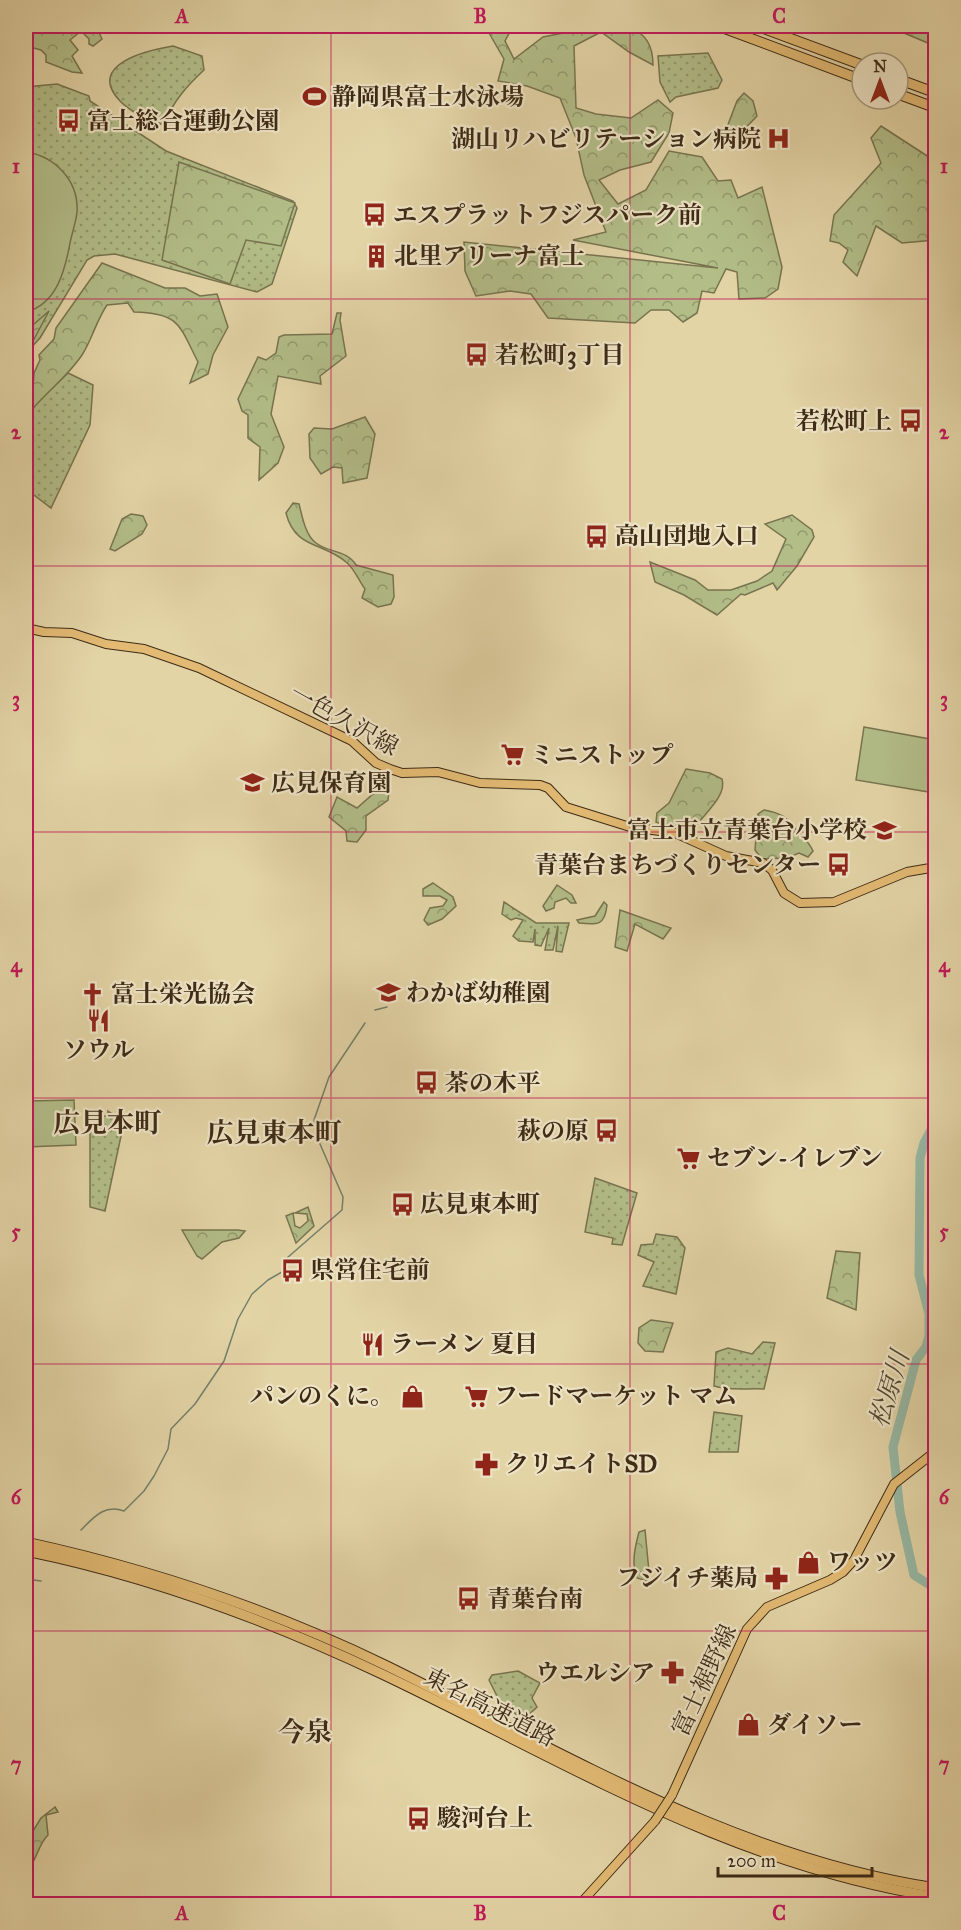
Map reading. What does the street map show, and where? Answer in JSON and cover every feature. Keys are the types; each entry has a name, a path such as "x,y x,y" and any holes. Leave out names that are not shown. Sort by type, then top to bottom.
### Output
{"highway":[{"path":"718,26 850,76"},
{"path":"757,26 850,61"},
{"path":"910,83 936,93"},
{"path":"910,98 936,108"},
{"name":"東名高速道路","path":"26,1542 140,1570 290,1623 386,1666 636,1791 744,1836 836,1866 936,1888"},
{"name":"東名高速道路","path":"26,1551 177,1592 282,1630 384,1675 610,1790 750,1849 833,1875 936,1897"}],"main road":[{"name":"一色久沢線","path":"26,628 44,632 72,633 106,644 144,649 199,668 351,741 376,763 402,773 438,772 480,783 540,785 548,789 566,807 630,827 675,833 726,856 763,863 772,870 784,893 800,903 834,902 907,872 936,867"},
{"name":"富士裾野線","path":"580,1905 656,1821 672,1795 747,1629 757,1616 774,1603 830,1580 843,1572 854,1560 894,1484 901,1475 936,1451"}],"green space":[{"path":"26,26 96,26 102,39 93,46 89,44 89,39 81,31 70,40 78,50 72,56 82,73 72,72 46,62 46,55 41,50 30,47 26,53"},
{"path":"492,26 513,26 505,41 514,59 543,37 563,33 572,26 626,27 637,31 645,38 651,49 653,65 629,52 601,32 574,46 576,108 596,114 631,118 658,100 673,113 669,133 651,162 620,170 599,180 618,204 646,190 669,151 702,157 718,181 731,180 738,198 762,187 782,267 778,289 765,298 739,299 737,272 726,269 714,293 702,291 697,313 683,322 669,310 651,310 635,323 548,318 531,294 510,291 476,296 465,271 464,242 718,268 573,240 606,232 584,175 576,138 560,98 527,86 498,81 504,59 489,33"},
{"path":"907,26 935,26 935,46 904,33"},
{"path":"173,46 202,56 204,70 181,94 165,123 156,125 120,101 111,88 110,77 115,68 136,55"},
{"path":"708,53 722,80 718,88 676,97 670,102 660,82 658,56"},
{"path":"57,84 89,96 90,101 166,151 293,201 297,208 272,284 257,292 115,254 94,256 87,260 40,338 26,353 26,87"},
{"path":"744,93 753,101 757,116 732,142 726,130 737,101"},
{"path":"881,126 935,161 935,240 902,243 876,226 857,276 843,262 848,250 839,243 830,241 834,215 881,163 871,138"},
{"path":"26,152 46,159 63,172 74,190 77,212 58,285 45,302 26,312"},
{"path":"179,162 295,203 281,246 246,240 230,284 162,260"},
{"path":"102,263 165,288 185,288 200,296 217,294 228,327 213,355 208,374 190,383 198,362 182,330 169,319 161,315 134,312 128,303 107,305 82,355 26,417 26,408 32,404 34,373 40,360 39,355 54,339 56,328"},
{"path":"49,311 33,341 26,347 26,331"},
{"path":"337,313 341,313 340,320 346,356 320,376 321,384 278,376 271,414 284,447 278,463 259,480 260,447 248,438 248,415 242,411 238,399 258,357 266,360 276,353 279,337 332,334"},
{"path":"68,373 93,385 90,425 51,508 26,489 26,419 34,405"},
{"path":"365,417 375,434 367,478 343,483 342,468 333,467 321,474 310,458 309,434 314,428 332,429"},
{"path":"293,503 299,504 307,530 316,543 343,554 356,565 393,575 394,597 391,604 378,607 362,598 365,589 349,565 296,533 286,513"},
{"path":"131,514 143,516 147,525 142,534 115,551 110,549 122,519"},
{"path":"792,515 812,530 814,537 797,566 777,590 773,583 745,595 741,594 717,615 684,595 655,582 650,562 695,580 708,590 731,590 757,581 772,571 786,539 765,524"},
{"path":"864,727 935,740 935,793 856,780"},
{"path":"686,769 710,773 722,779 723,786 721,794 690,835 656,822 657,813 669,803"},
{"path":"387,788 388,800 366,816 366,830 357,842 347,841 346,831 329,817 337,797 357,808 373,794"},
{"path":"764,810 782,816 807,841 813,851 808,857 799,853 787,858 762,859 755,850 758,814"},
{"path":"433,883 453,897 456,906 442,919 428,925 424,920 430,908 443,906 447,900 440,896 423,896 423,889"},
{"path":"557,885 572,895 576,903 571,903 566,898 555,902 554,908 546,911 543,906"},
{"path":"504,902 536,923 569,923 562,952 556,951 558,926 553,950 545,950 549,928 541,946 535,945 535,929 533,942 519,941 513,936 523,920 516,918 511,920 502,914"},
{"path":"604,902 607,905 606,912 599,923 579,923 577,920 595,916"},
{"path":"620,910 671,928 663,939 635,924 627,951 615,947"},
{"path":"74,1100 76,1145 26,1147 26,1101"},
{"path":"108,1111 124,1122 105,1211 90,1207 90,1116 108,1116"},
{"path":"595,1178 637,1193 622,1245 612,1244 613,1238 585,1232"},
{"path":"308,1207 314,1226 296,1243 286,1216 293,1213 295,1226 300,1228 308,1221 307,1214 295,1213"},
{"path":"182,1230 245,1231 239,1238 222,1242 202,1259 197,1256"},
{"path":"656,1234 677,1237 685,1248 676,1294 643,1286 654,1262 638,1255 641,1245 653,1244"},
{"path":"836,1251 860,1253 856,1310 827,1298"},
{"path":"651,1320 673,1323 663,1352 645,1351 638,1343 639,1328"},
{"path":"763,1342 775,1343 764,1389 732,1389 714,1386 716,1352 728,1348 752,1354"},
{"path":"714,1412 742,1416 738,1452 709,1452"},
{"path":"645,1530 650,1582 637,1578 634,1567 639,1532"},
{"path":"518,1671 540,1683 532,1698 537,1707 523,1720 499,1700 489,1680 492,1675"},
{"path":"55,1807 58,1812 46,1815 48,1835 41,1844 33,1863 26,1871 28,1835 26,1831 33,1831 41,1818"}],"waterway":[{"path":"375,1010 387,1007"},
{"path":"81,1530 100,1513 111,1509 124,1511 144,1491 168,1449 171,1429 195,1404 224,1361 238,1319 252,1294 268,1280 287,1269 287,1258 342,1210 343,1197 320,1144 314,1120 329,1077 365,1023"},
{"name":"松原川","path":"936,1121 924,1143 920,1158 919,1275 929,1314 929,1336 926,1347 916,1360 893,1447 900,1512 914,1575 936,1589"},
{"path":"26,1579 41,1581"}],"place":[{"name":"静岡県富士水泳場","path":"314,97"},
{"name":"富士総合運動公園","path":"69,121"},
{"name":"湖山リハビリテーション病院","path":"779,139"},
{"name":"エスプラットフジスパーク前","path":"375,215"},
{"name":"北里アリーナ富士","path":"376,256"},
{"name":"若松町3丁目","path":"477,355"},
{"name":"若松町上","path":"910,421"},
{"name":"高山団地入口","path":"597,536"},
{"name":"ミニストップ","path":"512,755"},
{"name":"広見保育園","path":"253,783"},
{"name":"富士市立青葉台小学校","path":"885,830"},
{"name":"青葉台まちづくりセンター","path":"839,865"},
{"name":"わかば幼稚園","path":"388,993"},
{"name":"富士栄光協会","path":"93,994"},
{"name":"ソウル","path":"99,1020"},
{"name":"茶の木平","path":"427,1083"},
{"name":"萩の原","path":"607,1131"},
{"name":"セブン-イレブン","path":"689,1158"},
{"name":"広見東本町","path":"402,1204"},
{"name":"県営住宅前","path":"292,1270"},
{"name":"ラーメン 夏目","path":"372,1344"},
{"name":"パンのくに。","path":"412,1396"},
{"name":"フードマーケット マム","path":"476,1396"},
{"name":"クリエイトSD","path":"487,1464"},
{"name":"ワッツ","path":"809,1562"},
{"name":"フジイチ薬局","path":"776,1578"},
{"name":"青葉台南","path":"469,1599"},
{"name":"ウエルシア","path":"673,1673"},
{"name":"ダイソー","path":"749,1725"},
{"name":"駿河台上","path":"419,1818"}],"district":[{"name":"広見本町","path":"107,1122"},
{"name":"広見東本町","path":"274,1132"},
{"name":"今泉","path":"305,1731"}]}
